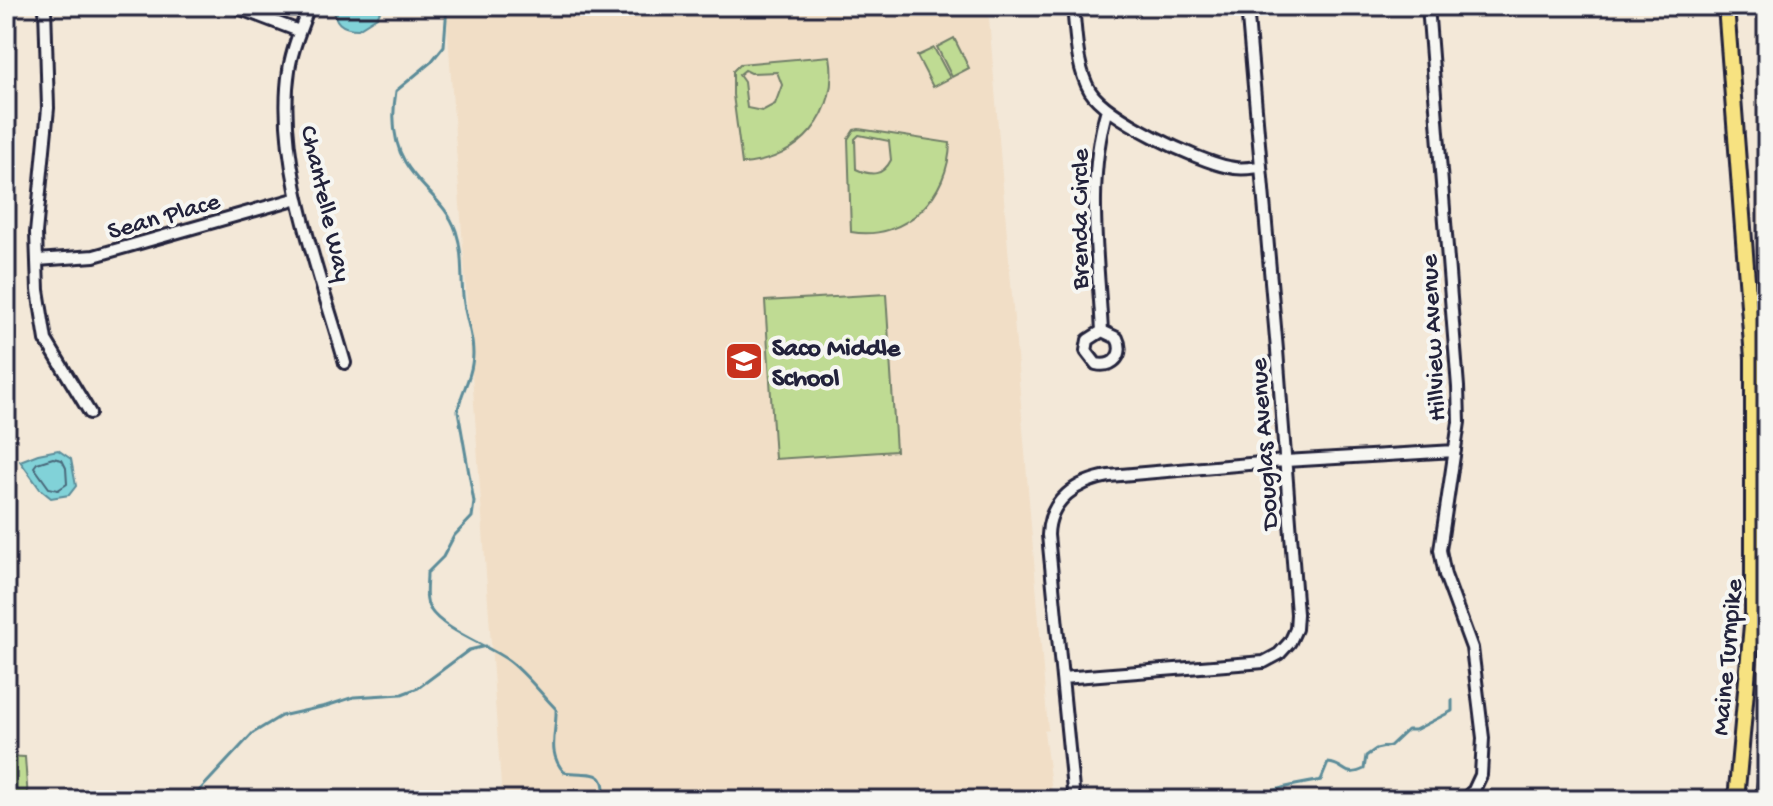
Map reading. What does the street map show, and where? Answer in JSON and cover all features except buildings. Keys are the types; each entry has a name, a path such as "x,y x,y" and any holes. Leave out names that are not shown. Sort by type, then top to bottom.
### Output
{"highway":[{"path":"1726,6 1752,344 1753,623"},
{"name":"Maine Turnpike","path":"1736,800 1767,470"},
{"path":"1766,799 1767,772"}],"street":[{"path":"45,6 48,108 36,233 39,300 46,340 90,413"},
{"path":"168,6 182,6"},
{"path":"233,6 299,31"},
{"name":"Chantelle Way","path":"309,6 289,66 286,114 289,156 345,363"},
{"path":"1073,6 1084,79 1092,94 1107,109 1146,132 1216,163 1235,168 1260,167"},
{"name":"Douglas Avenue","path":"1062,678 1258,663 1272,659 1284,650 1294,635 1297,614 1247,6"},
{"name":"Hillview Avenue","path":"1428,6 1458,387 1455,451 1440,550 1445,575 1472,648 1484,757 1477,784 1464,800"},
{"name":"Brenda Circle","path":"1102,331 1095,189 1099,137 1107,109"},
{"name":"Sean Place","path":"37,260 94,256 298,198"},
{"path":"1074,800 1048,535 1052,514 1065,496 1083,483 1109,476 1455,451"}],"shaded area":[{"name":"Saco Middle School","path":"446,6 988,6 1048,730 1044,731 1053,800 502,800"}],"green space":[{"path":"954,38 969,68 952,77 937,47"},
{"path":"934,48 950,78 933,87 917,56"},
{"path":"830,56 831,77 829,97 812,130 782,154 742,164 733,95 733,71 740,64","holes":["745,70 751,73 777,72 782,85 775,104 762,111 747,108 744,82 739,75"]},
{"path":"854,130 950,143 948,162 933,197 921,211 890,230 851,232 848,139","holes":["859,135 889,141 891,160 884,169 872,173 856,169 855,139"]},
{"path":"886,294 896,451 775,459 765,301"},
{"path":"6,756 25,757 28,800 6,800"}],"water":[{"path":"334,6 383,6 377,17 358,29 340,24"},
{"path":"58,450 71,459 76,486 69,495 51,498 40,489 20,461"}],"waterway":[{"path":"447,6 444,46 431,62 396,91 394,109 395,136 401,154 411,171 446,212 456,231 464,304 473,349 471,370 458,411 474,502 472,517 454,536 443,557 427,573 427,601 436,617 445,624 515,665 556,709 554,750 559,765 564,772 600,777 604,789 603,800"},
{"path":"185,800 199,791 253,733 281,716 354,697 402,694 418,688 469,650 486,646"},
{"path":"1257,800 1279,789 1321,780 1328,763 1348,772 1364,769 1366,756 1376,749 1390,746 1407,730 1415,730 1452,711 1452,700"}],"place":[{"name":"Saco Middle School","path":"744,361"}]}
